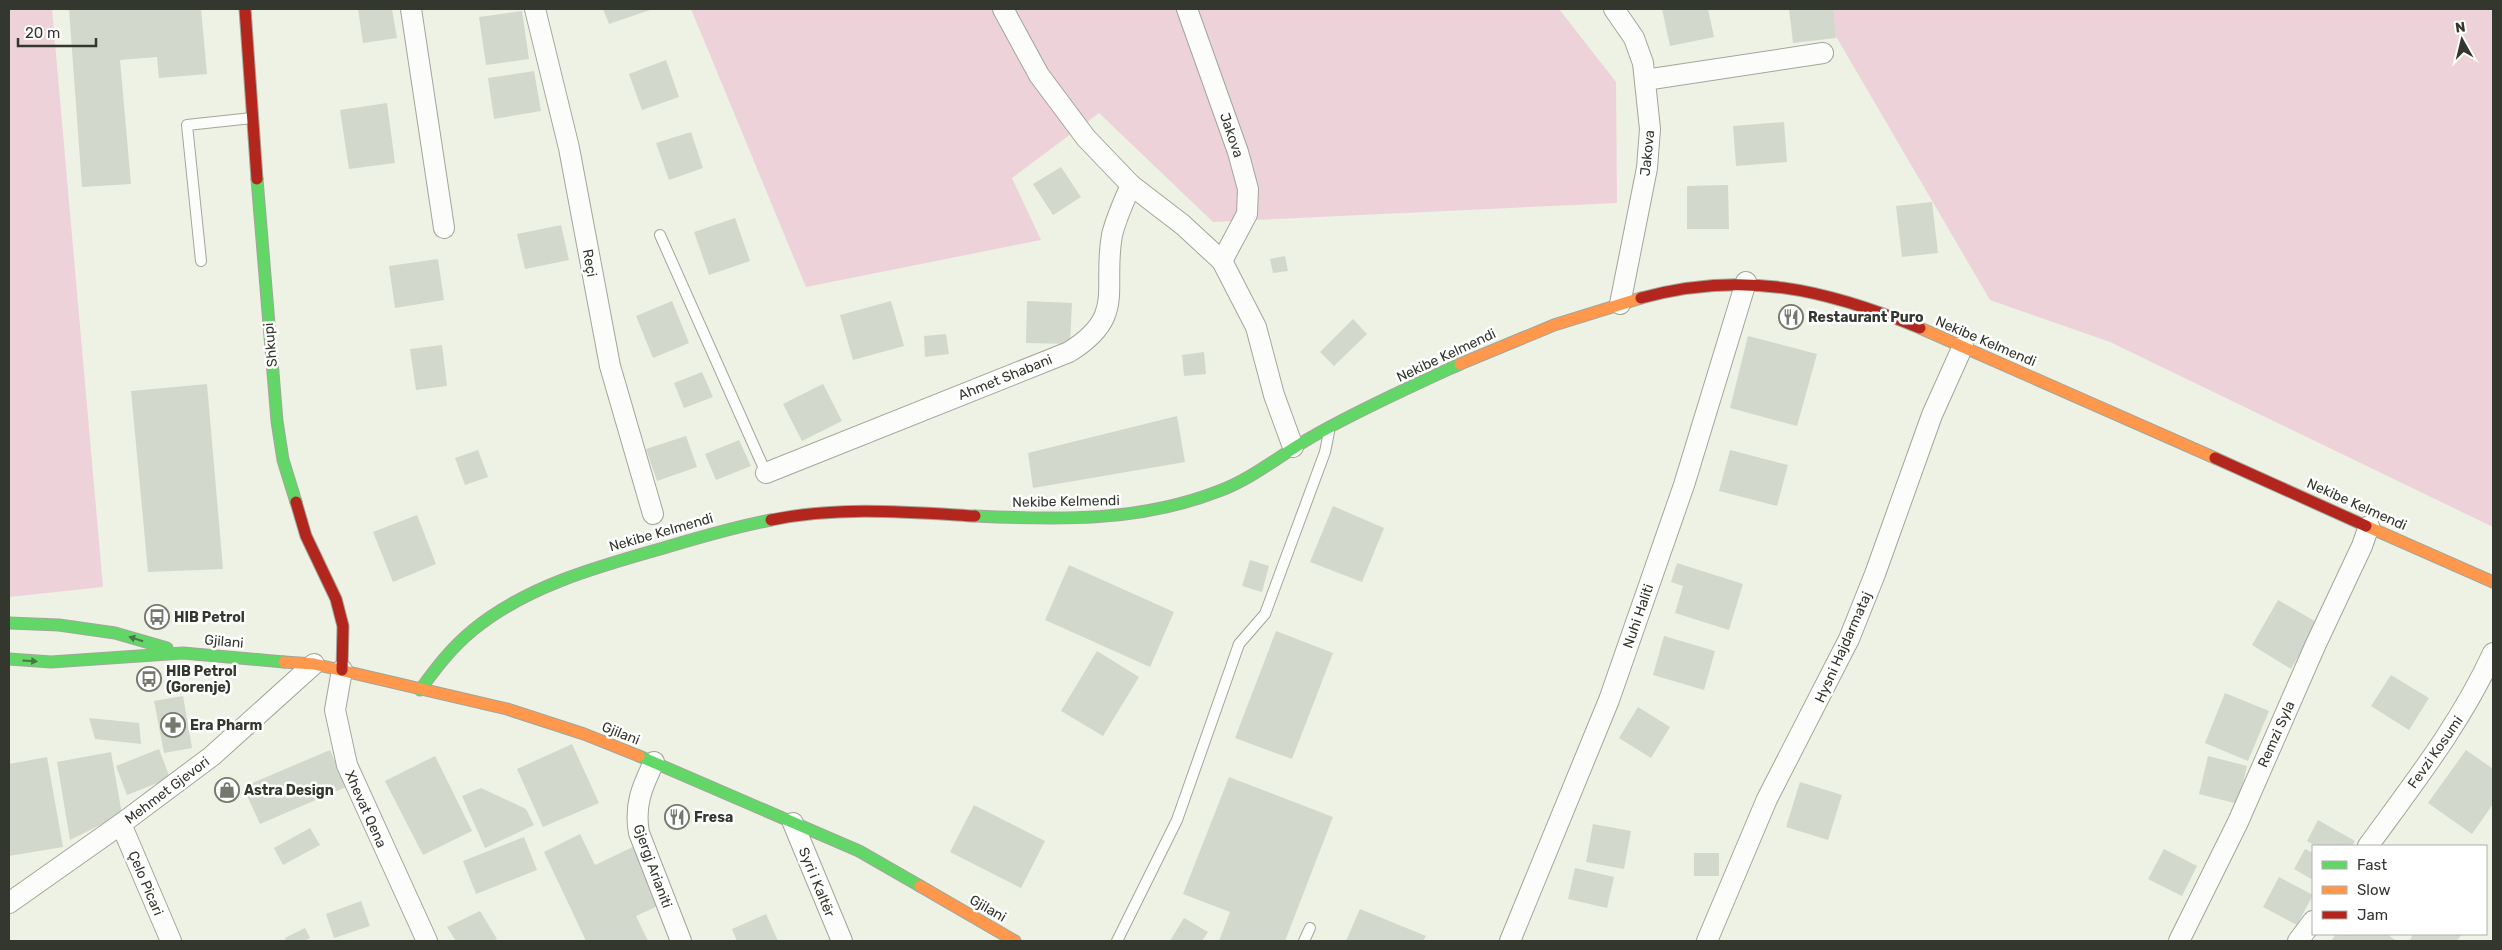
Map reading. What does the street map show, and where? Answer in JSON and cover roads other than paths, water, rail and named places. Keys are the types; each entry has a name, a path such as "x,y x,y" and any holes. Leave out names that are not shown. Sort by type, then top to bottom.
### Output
{"street":[{"name":"Shkupi","path":"245,9 273,382 283,460 306,536 336,599 343,626 342,670"},
{"path":"411,9 444,228"},
{"name":"Reçi","path":"535,9 569,148 610,366 653,514"},
{"path":"1003,9 1045,83 1086,138 1131,185 1183,225 1222,261 1256,327 1274,395 1293,447"},
{"name":"Jakova","path":"1187,9 1238,152 1248,189 1247,214 1222,261"},
{"name":"Jakova","path":"1614,9 1634,38 1645,80 1650,129 1647,168 1620,304"},
{"path":"1645,80 1823,53"},
{"name":"Ahmet Shabani","path":"766,473 1069,352 1088,340 1102,323 1109,300 1112,235 1131,185"},
{"name":"Nekibe Kelmendi","path":"420,690 448,652 476,628 525,597 569,576 614,561 737,526 798,515 846,510 1023,517 1123,516 1225,489 1330,426 1509,342 1620,304 1668,291 1746,282 1788,286 1888,315 1963,346 2493,582"},
{"name":"Nuhi Haliti","path":"1510,941 1609,700 1687,476 1746,282"},
{"name":"Hysni Hajdarmataj","path":"1708,941 1768,799 1849,639 1876,574 1932,415 1963,346"},
{"name":"Remzi Syla","path":"2179,941 2238,822 2314,646 2362,546 2369,526"},
{"name":"Gjilani","path":"9,623 59,626 115,633 183,653"},
{"name":"Gjilani","path":"9,659 51,662 183,653 314,664 507,709 584,734 654,762 858,851 1015,941"},
{"name":"Fevzi Kosumi","path":"2369,845 2452,728 2478,686 2493,653"},
{"name":"Mehmet Gjevori","path":"9,903 121,824 212,756 314,664"},
{"name":"Xhevat Qena","path":"342,670 335,710 346,765 427,941"},
{"name":"Gjergj Arianiti","path":"654,762 640,792 636,819 639,833 681,941"},
{"name":"Syri i Kaltër","path":"793,823 842,941"},
{"name":"Çelo Picari","path":"121,824 170,941"},
{"path":"2298,941 2312,922"}],"lane":[{"path":"201,261 187,125 252,118"},
{"path":"660,235 766,473"},
{"path":"1117,941 1178,820 1239,644 1265,614 1325,452 1330,426"},
{"path":"1304,941 1310,928"}],"place":[{"name":"Restaurant Puro","path":"1791,317"},
{"name":"HIB Petrol","path":"157,617"},
{"name":"HIB Petrol (Gorenje)","path":"149,679"},
{"name":"Era Pharm","path":"173,725"},
{"name":"Astra Design","path":"227,790"},
{"name":"Fresa","path":"677,817"}]}
